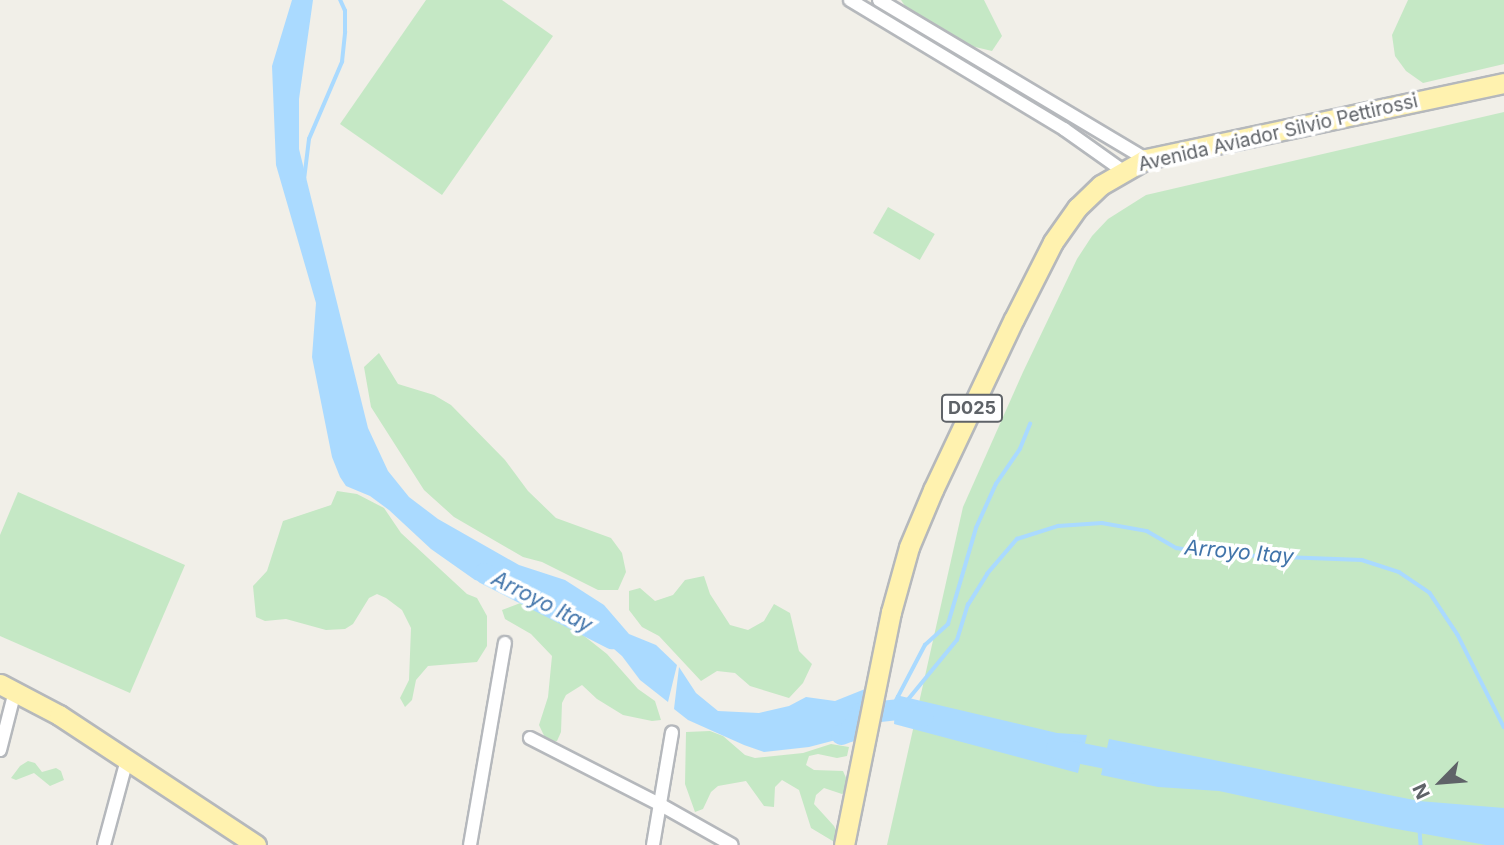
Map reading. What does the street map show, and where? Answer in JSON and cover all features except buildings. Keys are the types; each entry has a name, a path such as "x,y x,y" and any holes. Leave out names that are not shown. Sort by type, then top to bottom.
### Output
{"main road":[{"name":"Avenida Aviador Silvio Pettirossi","path":"844,845 891,612 909,547 1014,320 1053,242 1077,208 1122,170 1146,159 1504,83"},
{"path":"7,687 59,715 256,845"}],"street":[{"path":"850,0 1054,122 1122,170"},
{"path":"878,0 1146,159"},
{"path":"473,844 505,643"},
{"path":"0,750 7,687"},
{"path":"653,845 672,733"},
{"path":"530,738 661,804 732,845"},
{"path":"104,845 127,760"}],"green space":[{"path":"426,0 502,0 553,36 442,195 340,124"},
{"path":"901,0 984,0 1002,36 992,51 971,46 927,24 909,12"},
{"path":"1408,0 1504,0 1504,64 1423,83 1406,71 1395,56 1392,35"},
{"path":"1504,112 1504,845 887,845 963,507 1023,372 1077,259 1092,236 1108,219 1146,195"},
{"path":"888,207 935,234 920,260 873,233"},
{"path":"379,353 398,384 434,395 451,405 505,460 528,491 556,518 611,538 622,553 626,572 618,590 598,590 542,562 523,557 454,517 424,490 371,407 364,367"},
{"path":"337,491 357,494 384,508 401,533 467,594 477,598 487,616 487,646 477,662 428,666 416,680 412,700 405,707 400,698 409,680 411,628 402,610 386,598 377,594 369,598 353,624 345,629 326,630 286,619 265,621 256,617 253,586 267,571 283,521 331,505"},
{"path":"18,492 185,565 130,693 0,636 0,535"},
{"path":"704,576 710,594 730,625 748,630 764,621 774,604 790,613 799,651 812,664 803,683 789,698 750,686 735,673 717,671 701,681 659,636 642,627 629,610 629,591 640,588 655,601 673,595 685,580"},
{"path":"523,602 543,608 569,624 607,654 638,689 655,701 661,720 652,721 623,715 597,699 582,685 566,695 562,703 561,732 557,741 548,744 539,725 548,697 552,656 531,634 505,619 502,610"},
{"path":"710,731 723,736 745,755 755,758 803,753 831,744 849,747 847,756 837,758 818,754 809,756 806,765 814,770 843,771 847,780 850,790 842,794 824,788 816,795 814,804 834,826 838,834 836,843 811,828 799,790 782,780 775,787 774,807 764,806 746,781 718,786 711,792 703,809 695,812 685,784 686,732"},
{"path":"28,761 35,763 42,772 56,768 61,771 64,780 50,786 34,773 16,780 11,778 20,766"}],"water":[{"path":"292,0 313,0 299,99 299,149 368,428 388,471 409,497 438,519 519,565 565,580 604,605 629,634 656,645 677,665 668,702 640,680 622,656 570,611 533,591 475,580 431,549 370,496 346,486 340,477 332,457 312,357 316,303 276,165 272,66"},
{"path":"679,667 696,693 718,711 759,713 789,706 806,697 835,701 865,689 855,735 809,747 764,752 744,745 688,720 674,709"},
{"path":"896,695 1057,733 1087,735 1078,773 894,724"},
{"path":"1109,739 1419,801 1504,808 1504,845 1486,845 1391,828 1219,791 1158,787 1101,775"}],"waterway":[{"name":"Arroyo Itay","path":"304,180 309,139 342,62 345,11 340,0"},
{"path":"891,710 925,645 948,624 976,528 996,484 1020,449 1030,424"},
{"name":"Arroyo Itay","path":"906,702 957,640 968,605 987,574 1017,539 1058,526 1102,523 1147,531 1177,548 1210,554 1362,560 1399,572 1430,593 1458,635 1504,727"},
{"name":"Arroyo Itay","path":"484,573 611,638"},
{"name":"Arroyo Itay","path":"841,734 849,731 861,713 900,709 923,715"},
{"name":"Arroyo Itay","path":"1056,748 1131,763"},
{"path":"1420,830 1421,845"}]}
